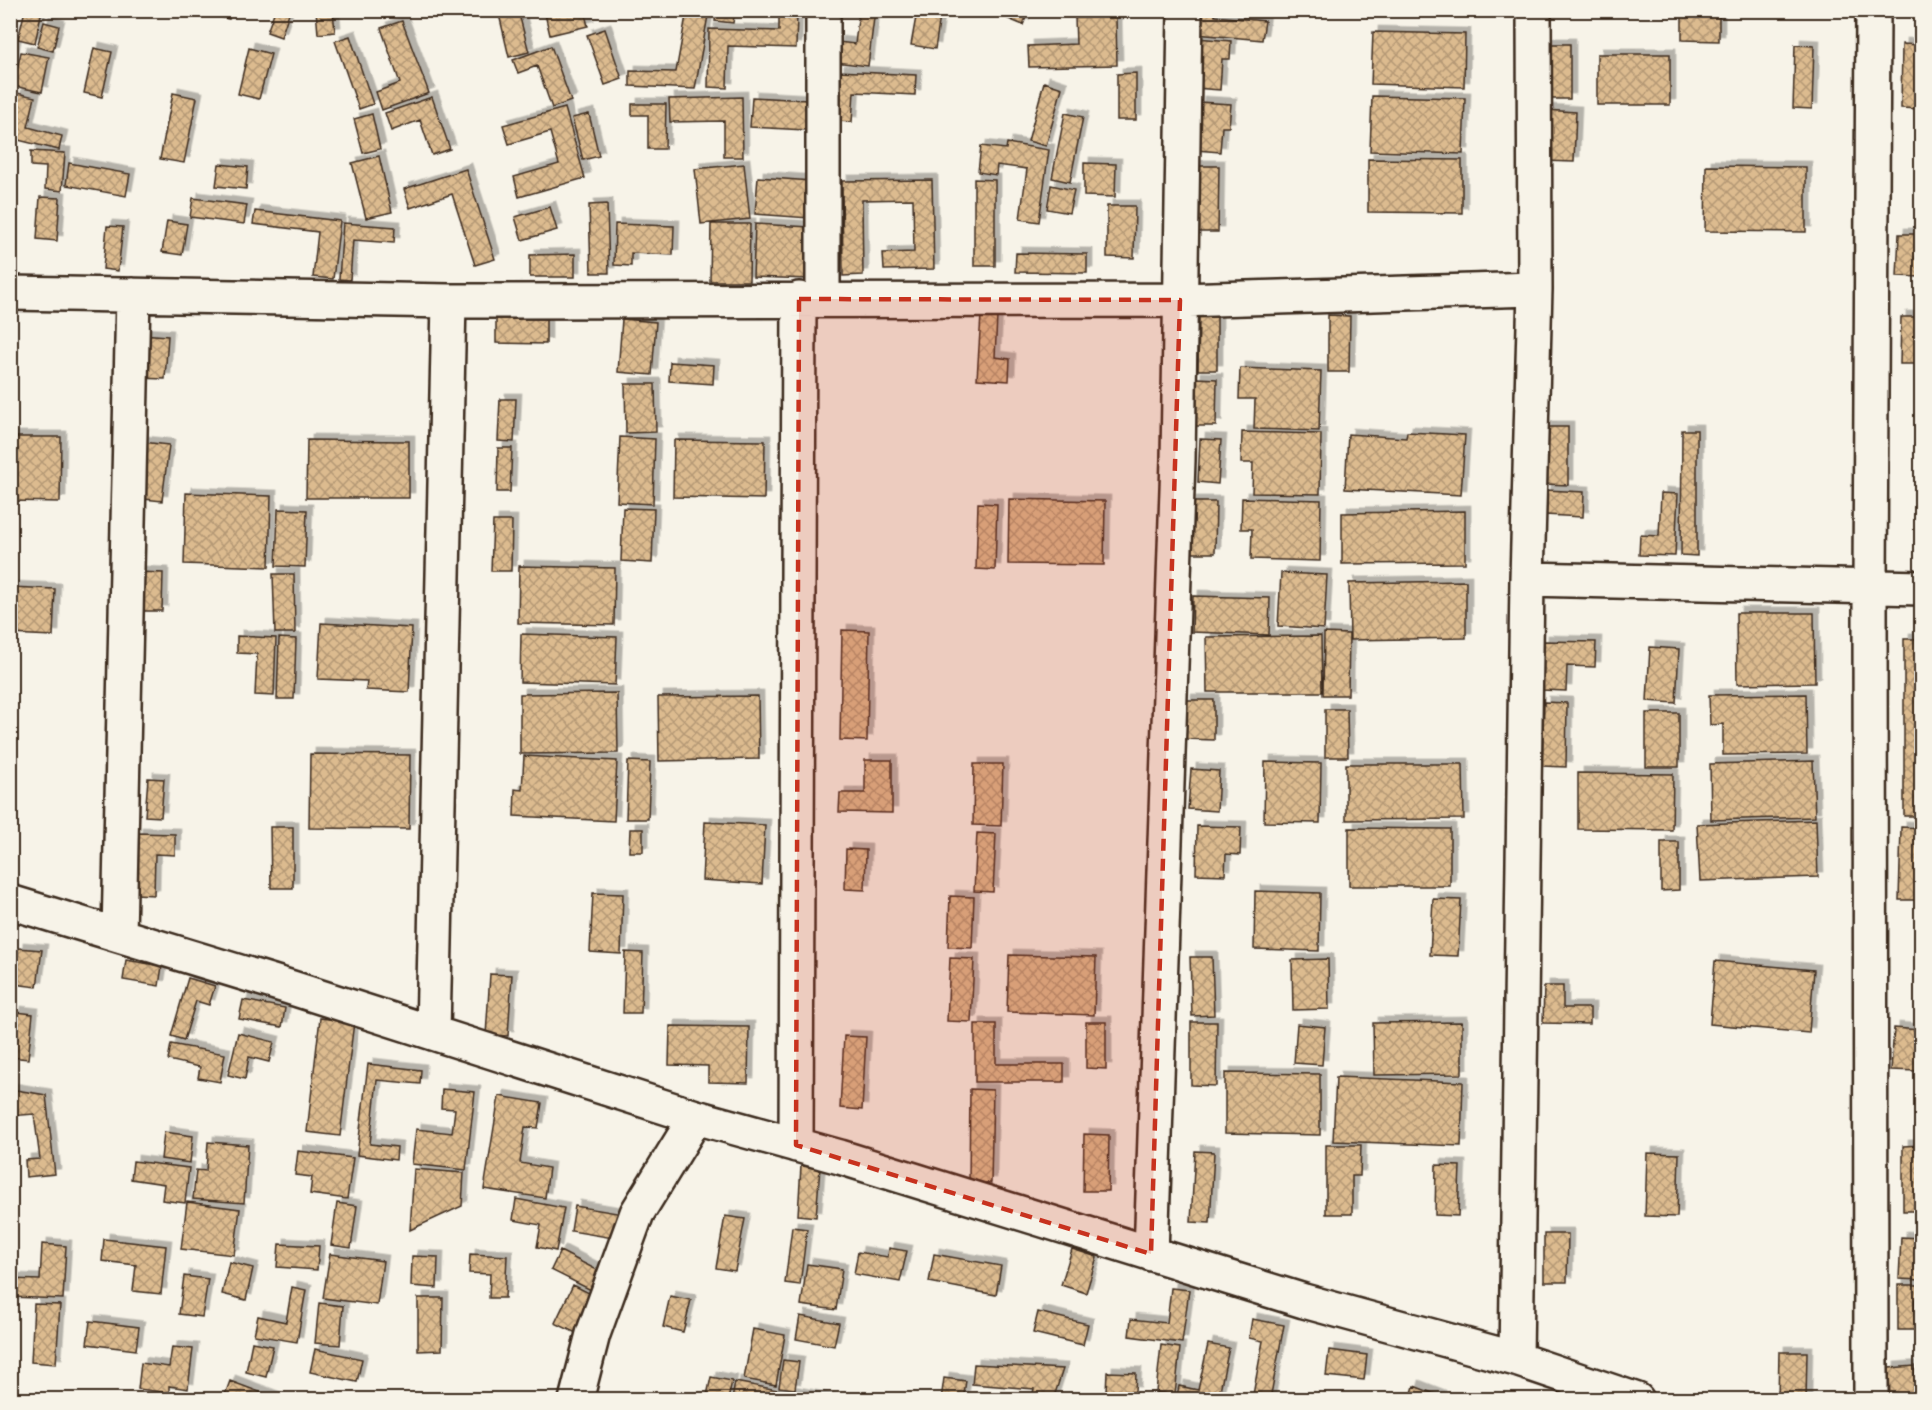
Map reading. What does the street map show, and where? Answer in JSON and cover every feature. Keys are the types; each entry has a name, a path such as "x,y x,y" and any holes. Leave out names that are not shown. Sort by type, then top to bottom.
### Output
{"street":[{"path":"796,1145 811,299 823,10"},
{"path":"1151,1254 1178,460 1185,10"},
{"path":"1516,1359 1527,579 1535,289 1534,10"},
{"path":"1870,1400 1873,10"},
{"path":"10,293 449,301 1180,300 1535,289"},
{"path":"119,935 133,295"},
{"path":"433,1033 449,301"},
{"path":"1527,579 1922,588"},
{"path":"10,902 696,1117 796,1145 1304,1301 1516,1359 1637,1400"},
{"path":"576,1400 593,1334 637,1213 696,1117"}],"highlighted area":[{"path":"799,299 1180,300 1151,1254 796,1145"}],"building":[{"path":"25,10 42,10 35,43 18,39"},
{"path":"191,10 231,10 229,19"},
{"path":"275,10 290,10 281,37 267,32"},
{"path":"316,10 333,10 335,32 318,34"},
{"path":"498,10 518,10 529,52 509,57"},
{"path":"544,10 584,10 588,26 550,35"},
{"path":"687,10 709,10 695,89 630,86 630,71 676,72"},
{"path":"716,10 735,10 733,23 715,21"},
{"path":"859,10 875,10 868,66 835,62 838,42 855,44"},
{"path":"888,10 941,10 935,49 911,45 916,17 888,13"},
{"path":"987,10 1029,10 1023,25"},
{"path":"1199,10 1215,10 1215,16 1265,21 1262,40 1196,34"},
{"path":"1682,10 1719,10 1719,41 1682,40"},
{"path":"779,15 797,15 796,48 728,46 727,88 708,87 709,29 779,31"},
{"path":"1116,16 1117,65 1029,67 1028,46 1076,44 1075,18"},
{"path":"402,21 429,93 382,110 376,92 400,83 381,28"},
{"path":"44,22 59,26 53,51 37,47"},
{"path":"605,29 622,79 605,85 587,35"},
{"path":"1373,32 1465,34 1464,87 1371,84"},
{"path":"350,36 373,104 359,109 335,41"},
{"path":"1197,38 1231,41 1230,59 1222,59 1220,90 1194,88"},
{"path":"10,40 16,41 10,77"},
{"path":"1548,44 1570,44 1570,99 1548,99"},
{"path":"1902,44 1921,45 1920,109 1901,108"},
{"path":"1795,45 1814,46 1812,109 1793,108"},
{"path":"551,46 571,101 552,108 537,66 518,73 513,60"},
{"path":"94,48 112,52 102,97 84,93"},
{"path":"249,48 271,54 259,99 238,94"},
{"path":"21,52 49,57 42,92 13,86"},
{"path":"1597,54 1670,54 1670,105 1597,105"},
{"path":"839,71 916,75 915,95 854,92 852,122 837,121"},
{"path":"1136,73 1136,120 1117,120 1117,74"},
{"path":"1044,82 1062,88 1046,146 1028,141"},
{"path":"17,93 35,97 28,127 62,136 59,150 10,138 10,121"},
{"path":"173,93 197,98 184,163 160,159"},
{"path":"1372,96 1465,98 1463,154 1370,151"},
{"path":"432,97 450,149 432,155 420,120 391,131 385,113"},
{"path":"742,97 743,157 724,157 724,121 670,122 669,99"},
{"path":"752,97 807,100 805,130 750,127"},
{"path":"1199,102 1231,104 1229,127 1222,127 1220,152 1196,150"},
{"path":"632,104 666,104 665,149 648,149 648,115 632,115"},
{"path":"565,108 585,178 519,197 514,177 559,164 550,132 509,144 503,125"},
{"path":"1545,110 1576,112 1574,162 1543,161"},
{"path":"1065,113 1083,117 1070,182 1052,178"},
{"path":"372,114 380,149 363,153 354,119"},
{"path":"589,114 599,156 583,160 572,118"},
{"path":"1007,143 1049,150 1039,222 1020,219 1027,169 997,165 996,175 978,172 981,146 1006,149"},
{"path":"31,151 65,153 62,191 45,189 46,167 31,166"},
{"path":"379,156 392,212 366,218 352,163"},
{"path":"1368,159 1462,160 1462,213 1368,212"},
{"path":"69,163 130,174 126,196 66,185"},
{"path":"1084,163 1116,164 1115,197 1084,196"},
{"path":"219,164 248,167 246,189 216,186"},
{"path":"744,164 750,219 701,224 695,169"},
{"path":"1194,166 1219,166 1218,232 1193,232"},
{"path":"1706,166 1806,167 1806,232 1705,231"},
{"path":"466,169 495,259 475,265 452,194 410,208 404,189"},
{"path":"758,177 811,181 809,218 755,214"},
{"path":"974,179 995,180 995,266 974,266"},
{"path":"932,180 934,269 884,270 883,253 914,252 913,199 862,200 863,275 843,276 842,181"},
{"path":"1051,185 1074,190 1069,213 1047,209"},
{"path":"40,197 60,198 57,241 37,239"},
{"path":"193,198 247,205 244,224 190,217"},
{"path":"607,204 609,273 591,273 589,205"},
{"path":"1107,206 1135,206 1134,258 1107,257"},
{"path":"550,207 557,230 522,240 515,217"},
{"path":"255,211 340,221 333,279 313,277 318,232 253,224"},
{"path":"167,221 187,224 182,255 162,252"},
{"path":"343,223 395,227 394,243 353,240 350,280 339,279"},
{"path":"615,224 674,226 673,255 631,253 631,266 614,265"},
{"path":"711,224 750,224 749,281 710,281"},
{"path":"755,224 811,227 809,279 753,277"},
{"path":"107,226 123,227 118,271 103,269"},
{"path":"1899,234 1922,234 1921,277 1897,276"},
{"path":"1016,253 1087,254 1087,273 1015,272"},
{"path":"575,254 575,277 530,277 530,255"},
{"path":"981,315 997,317 995,357 1010,359 1009,381 977,379"},
{"path":"1328,315 1350,316 1349,372 1328,372"},
{"path":"496,317 546,319 546,344 496,343"},
{"path":"1199,317 1217,317 1217,370 1198,370"},
{"path":"1901,317 1919,317 1919,364 1900,364"},
{"path":"622,319 656,322 652,375 618,372"},
{"path":"140,334 168,336 165,379 137,378"},
{"path":"670,362 714,365 713,384 669,381"},
{"path":"1240,368 1321,371 1319,431 1254,429 1255,399 1239,399"},
{"path":"1196,378 1217,379 1216,426 1195,426"},
{"path":"625,384 655,384 656,432 626,433"},
{"path":"500,399 516,399 514,442 498,441"},
{"path":"1546,427 1568,427 1568,485 1545,484"},
{"path":"1682,430 1697,430 1697,556 1681,555"},
{"path":"1242,432 1321,434 1320,494 1252,493 1253,463 1241,463"},
{"path":"1407,432 1465,435 1461,495 1345,489 1348,434 1406,438"},
{"path":"10,437 61,437 60,502 10,501"},
{"path":"620,437 655,439 653,504 617,502"},
{"path":"1200,439 1221,440 1218,484 1198,482"},
{"path":"307,440 409,441 409,498 306,498"},
{"path":"674,440 765,441 764,499 673,497"},
{"path":"142,442 169,445 162,501 135,498"},
{"path":"498,448 512,448 510,492 497,492"},
{"path":"1546,490 1584,492 1583,517 1545,515"},
{"path":"186,493 271,496 269,567 184,564"},
{"path":"1661,493 1678,494 1675,556 1639,555 1640,535 1659,536"},
{"path":"1242,498 1321,500 1320,561 1251,559 1252,529 1241,529"},
{"path":"1009,499 1105,501 1104,565 1008,564"},
{"path":"1191,502 1216,502 1215,553 1190,553"},
{"path":"978,503 997,504 995,570 976,569"},
{"path":"623,508 654,509 652,563 621,561"},
{"path":"278,509 307,510 305,567 276,566"},
{"path":"1465,511 1465,563 1342,564 1342,513"},
{"path":"493,521 512,521 511,571 491,571"},
{"path":"519,566 615,568 614,625 518,623"},
{"path":"139,572 163,573 162,611 139,611"},
{"path":"1281,573 1327,575 1324,629 1278,626"},
{"path":"273,574 294,574 295,633 275,633"},
{"path":"1466,581 1466,638 1350,640 1349,583"},
{"path":"10,587 55,589 53,636 10,634"},
{"path":"1193,596 1270,598 1269,635 1192,632"},
{"path":"1736,613 1814,613 1815,683 1737,684"},
{"path":"321,623 412,628 409,692 366,690 367,681 318,679"},
{"path":"842,630 869,631 867,741 840,740"},
{"path":"1324,633 1349,634 1348,695 1323,695"},
{"path":"521,634 617,637 615,685 520,682"},
{"path":"237,636 276,638 274,696 255,695 257,654 237,653"},
{"path":"1321,636 1322,692 1207,692 1206,637"},
{"path":"279,638 296,639 294,699 277,699"},
{"path":"1904,639 1920,639 1920,816 1904,816"},
{"path":"1543,641 1596,642 1595,667 1567,666 1566,691 1542,690"},
{"path":"1650,647 1679,649 1676,703 1647,701"},
{"path":"617,693 618,753 520,754 520,694"},
{"path":"1806,694 1807,754 1723,755 1723,724 1710,725 1709,695"},
{"path":"758,696 759,759 659,761 658,697"},
{"path":"1186,700 1214,700 1214,740 1186,739"},
{"path":"1544,702 1567,703 1566,767 1542,766"},
{"path":"1325,709 1347,709 1348,757 1325,757"},
{"path":"1646,713 1679,713 1679,767 1646,767"},
{"path":"310,754 410,755 409,829 309,828"},
{"path":"524,756 617,761 614,821 514,816 515,789 522,790"},
{"path":"865,760 892,760 892,813 839,812 840,793 865,793"},
{"path":"628,761 650,762 648,819 626,819"},
{"path":"1813,761 1815,817 1711,820 1710,764"},
{"path":"1265,762 1321,763 1320,823 1264,822"},
{"path":"974,764 1003,764 1001,826 973,825"},
{"path":"1346,764 1463,764 1464,819 1346,820"},
{"path":"1191,769 1219,771 1217,811 1188,809"},
{"path":"1578,773 1673,774 1672,830 1578,829"},
{"path":"148,778 164,779 161,817 145,816"},
{"path":"1816,820 1818,877 1700,881 1697,824"},
{"path":"705,822 765,825 762,884 702,880"},
{"path":"1197,826 1241,827 1240,855 1226,854 1225,875 1196,874"},
{"path":"270,827 293,827 293,888 271,888"},
{"path":"1901,827 1922,828 1922,836 1919,836 1917,900 1899,900"},
{"path":"1349,828 1450,829 1450,886 1349,886"},
{"path":"630,829 643,829 643,852 629,852"},
{"path":"137,833 175,834 175,855 155,854 154,895 136,894"},
{"path":"977,833 996,834 993,892 974,891"},
{"path":"1661,842 1679,842 1679,890 1661,891"},
{"path":"846,849 866,850 865,890 845,889"},
{"path":"1255,891 1320,893 1319,951 1254,949"},
{"path":"593,893 623,894 621,954 590,952"},
{"path":"950,896 974,897 972,948 948,947"},
{"path":"1433,899 1461,900 1458,956 1430,955"},
{"path":"18,948 42,950 37,987 14,984"},
{"path":"625,952 643,953 641,1013 623,1013"},
{"path":"1009,955 1096,957 1094,1015 1007,1012"},
{"path":"1190,957 1212,957 1214,1015 1192,1016"},
{"path":"950,958 974,959 971,1022 947,1021"},
{"path":"1328,959 1329,1009 1293,1010 1292,960"},
{"path":"126,960 162,966 159,986 123,980"},
{"path":"1715,961 1814,970 1809,1033 1710,1024"},
{"path":"490,974 512,975 508,1036 486,1035"},
{"path":"188,978 215,986 209,1005 196,1001 184,1040 171,1036"},
{"path":"1544,986 1563,986 1563,1008 1590,1008 1590,1024 1543,1023"},
{"path":"243,1000 285,1008 282,1027 239,1019"},
{"path":"16,1012 33,1014 28,1059 11,1057"},
{"path":"320,1018 354,1022 340,1136 307,1132"},
{"path":"1086,1022 1106,1022 1106,1069 1086,1068"},
{"path":"1191,1022 1217,1022 1216,1086 1191,1085"},
{"path":"1462,1022 1462,1074 1374,1075 1373,1023"},
{"path":"975,1024 996,1024 996,1064 1064,1064 1064,1082 975,1082"},
{"path":"1297,1024 1325,1027 1322,1065 1294,1063"},
{"path":"670,1026 749,1027 748,1083 708,1082 708,1066 669,1065"},
{"path":"1894,1028 1920,1030 1917,1071 1891,1070"},
{"path":"238,1033 274,1042 269,1062 249,1057 245,1079 228,1075"},
{"path":"844,1036 866,1037 862,1110 840,1108"},
{"path":"171,1044 225,1054 220,1082 198,1078 200,1067 168,1060"},
{"path":"368,1064 421,1070 420,1084 377,1080 370,1144 397,1147 396,1160 357,1155"},
{"path":"1225,1073 1320,1074 1320,1135 1225,1133"},
{"path":"1336,1077 1463,1082 1461,1146 1333,1141"},
{"path":"10,1089 46,1095 55,1174 26,1177 25,1160 40,1159 34,1114 10,1116"},
{"path":"442,1089 475,1092 466,1170 412,1164 416,1129 452,1133 455,1109 441,1108"},
{"path":"970,1089 993,1090 991,1183 969,1182"},
{"path":"499,1096 542,1103 538,1128 525,1127 520,1163 549,1168 545,1198 484,1189"},
{"path":"164,1132 193,1136 190,1163 161,1159"},
{"path":"1084,1134 1109,1135 1108,1191 1083,1191"},
{"path":"208,1142 248,1145 244,1203 193,1199 196,1170 206,1171"},
{"path":"1326,1145 1361,1145 1360,1176 1352,1176 1352,1214 1326,1214"},
{"path":"1922,1145 1922,1211 1903,1211 1903,1146"},
{"path":"298,1151 353,1158 347,1199 310,1194 312,1177 295,1175"},
{"path":"1195,1151 1214,1152 1210,1223 1191,1222"},
{"path":"1647,1153 1679,1154 1677,1217 1645,1216"},
{"path":"133,1161 189,1168 185,1203 162,1200 164,1184 131,1179"},
{"path":"1436,1165 1460,1166 1458,1216 1435,1215"},
{"path":"801,1166 820,1168 816,1217 798,1215"},
{"path":"414,1169 464,1173 462,1206 410,1230"},
{"path":"516,1199 564,1208 556,1251 537,1247 541,1225 513,1220"},
{"path":"187,1202 240,1209 234,1255 181,1249"},
{"path":"337,1203 357,1206 351,1248 331,1245"},
{"path":"575,1206 623,1214 619,1239 571,1231"},
{"path":"725,1216 745,1219 735,1271 716,1268"},
{"path":"792,1227 807,1229 800,1285 785,1283"},
{"path":"1544,1234 1568,1234 1567,1282 1544,1282"},
{"path":"1901,1237 1920,1238 1919,1260 1922,1260 1922,1280 1899,1279"},
{"path":"104,1239 166,1246 161,1294 133,1291 136,1265 102,1261"},
{"path":"42,1244 66,1246 63,1299 10,1297 10,1279 40,1280"},
{"path":"279,1244 319,1246 317,1270 277,1267"},
{"path":"889,1248 907,1251 900,1282 854,1274 858,1252 888,1257"},
{"path":"1072,1249 1097,1257 1086,1293 1061,1285"},
{"path":"560,1251 601,1272 591,1290 551,1270"},
{"path":"330,1254 383,1261 377,1305 323,1298"},
{"path":"470,1254 507,1256 505,1298 489,1298 490,1274 469,1273"},
{"path":"934,1254 1001,1266 996,1295 929,1282"},
{"path":"412,1256 438,1257 437,1288 411,1286"},
{"path":"229,1262 253,1268 246,1300 222,1294"},
{"path":"807,1264 842,1269 836,1310 801,1305"},
{"path":"184,1276 208,1279 202,1317 179,1314"},
{"path":"573,1285 593,1295 576,1333 555,1323"},
{"path":"1898,1285 1922,1285 1922,1300 1915,1299 1915,1330 1898,1330"},
{"path":"292,1287 306,1290 297,1342 254,1335 258,1316 286,1322"},
{"path":"1171,1288 1189,1290 1182,1343 1129,1336 1131,1319 1167,1323"},
{"path":"670,1296 691,1300 683,1332 663,1327"},
{"path":"418,1298 443,1298 442,1350 418,1351"},
{"path":"319,1303 343,1306 340,1345 315,1343"},
{"path":"34,1304 60,1305 56,1364 31,1362"},
{"path":"1038,1312 1088,1324 1083,1345 1033,1333"},
{"path":"800,1316 839,1323 834,1346 796,1339"},
{"path":"1252,1319 1284,1325 1270,1400 1252,1400 1263,1341 1249,1338"},
{"path":"90,1321 139,1327 136,1350 87,1344"},
{"path":"753,1329 785,1335 776,1385 744,1379"},
{"path":"252,1342 273,1346 266,1377 246,1372"},
{"path":"1208,1344 1229,1348 1218,1400 1176,1400 1179,1386 1198,1390"},
{"path":"1161,1345 1180,1348 1175,1395 1156,1392"},
{"path":"172,1347 193,1349 188,1389 169,1386 169,1393 138,1389 141,1363 169,1367"},
{"path":"315,1349 362,1359 357,1382 310,1372"},
{"path":"1329,1350 1367,1355 1364,1380 1326,1376"},
{"path":"1779,1352 1807,1352 1806,1400 1778,1400"},
{"path":"783,1360 799,1362 795,1389 779,1387"},
{"path":"974,1364 1063,1369 1053,1400 1031,1400 1034,1389 972,1384"},
{"path":"1915,1366 1916,1400 1890,1400 1889,1368"},
{"path":"1107,1372 1136,1373 1135,1392 1106,1391"},
{"path":"711,1377 732,1381 728,1400 706,1400"},
{"path":"944,1378 966,1381 963,1400 941,1400"},
{"path":"230,1381 281,1400 223,1400"},
{"path":"735,1382 832,1400 732,1400"},
{"path":"1414,1386 1440,1396 1439,1400 1410,1400"}]}
